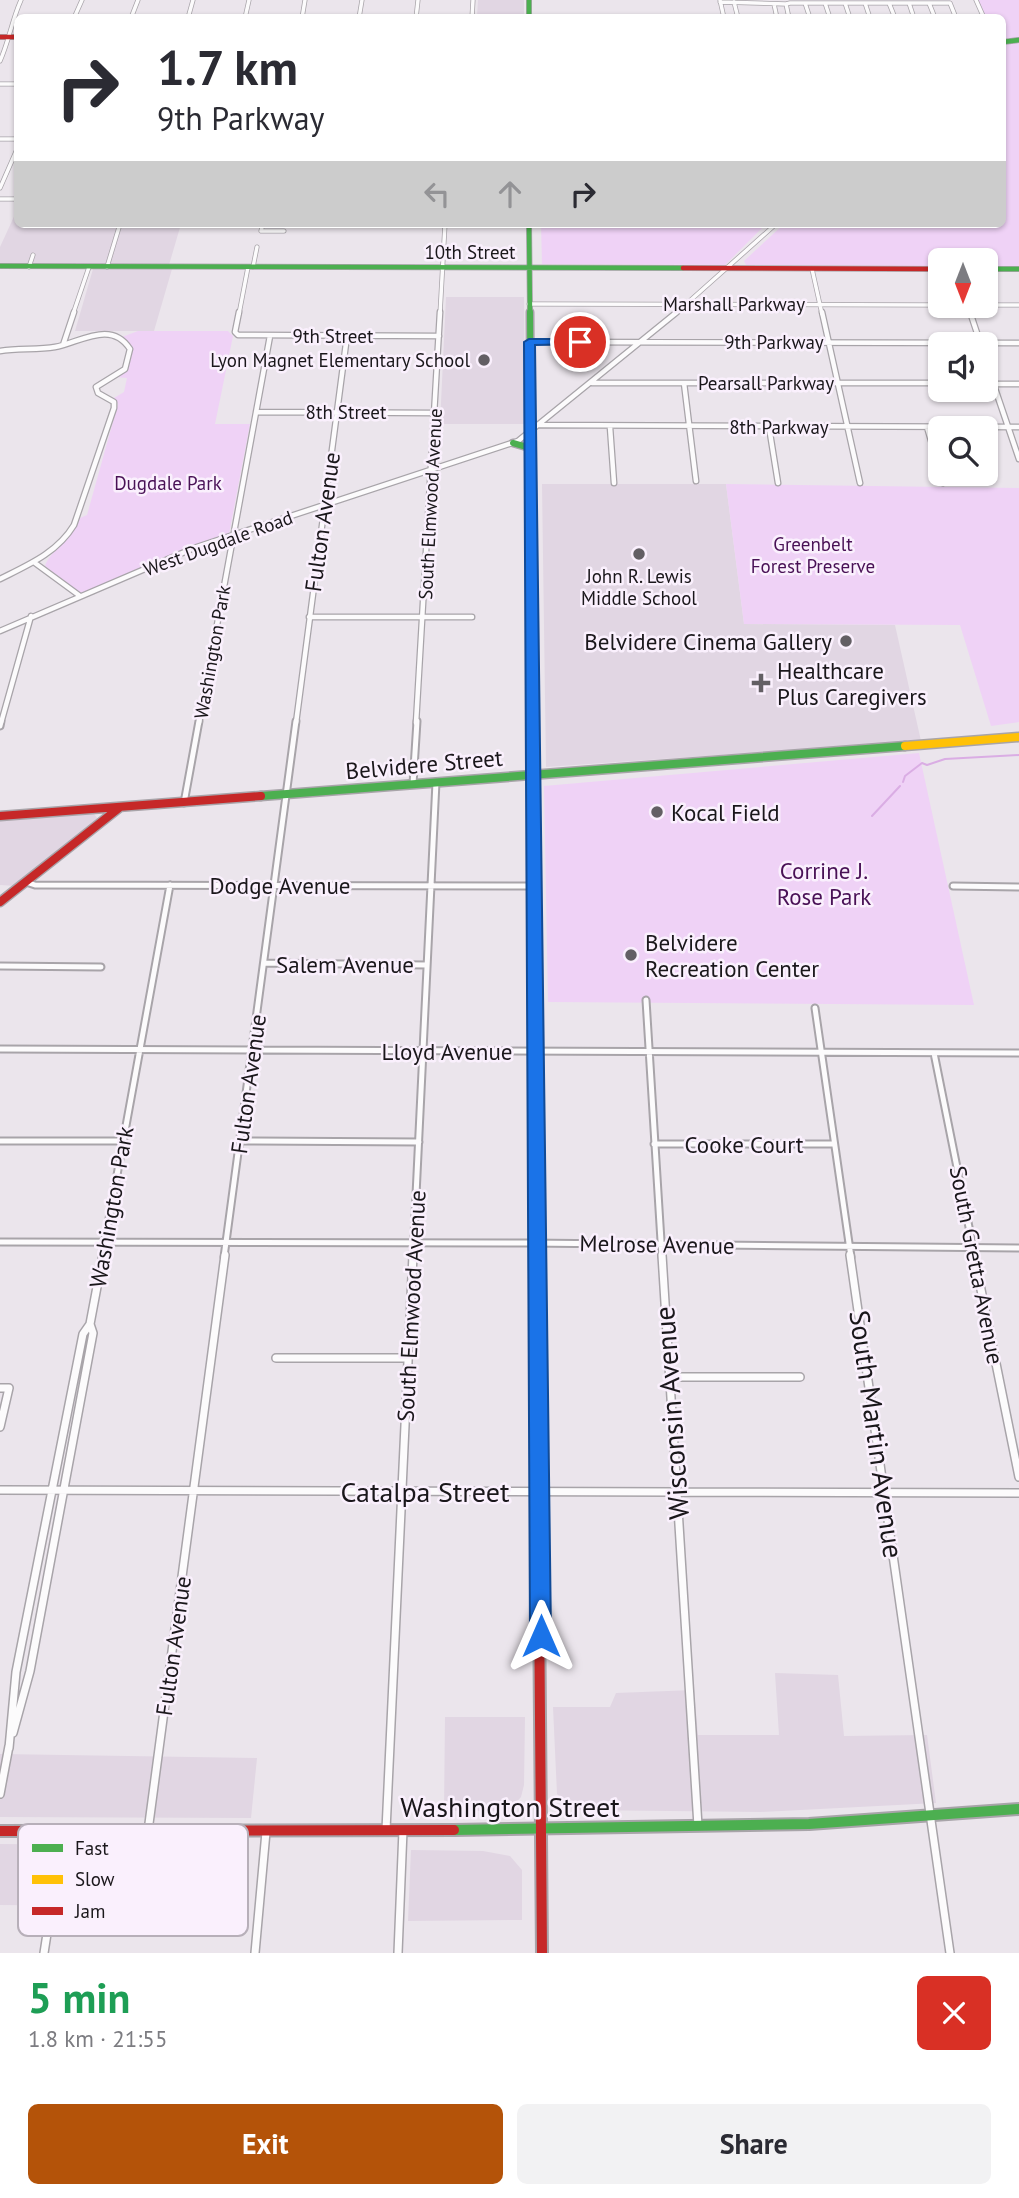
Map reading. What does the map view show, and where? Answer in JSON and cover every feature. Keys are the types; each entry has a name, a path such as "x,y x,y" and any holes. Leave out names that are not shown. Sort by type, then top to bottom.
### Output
{"main road":[{"path":"529,228 542,1953"},
{"name":"10th Street","path":"0,267 928,269"},
{"path":"998,269 1019,270"},
{"path":"513,443 530,448"},
{"name":"Belvidere Street","path":"0,816 1019,737"},
{"path":"0,902 120,807"},
{"name":"Washington Street","path":"248,1832 542,1830 809,1824 1019,1809"},
{"name":"Washington Street","path":"0,1831 18,1831"}],"street":[{"path":"720,1 774,4 950,3 954,14"},
{"path":"734,2 737,14"},
{"path":"805,3 809,14"},
{"path":"825,3 829,14"},
{"path":"845,3 849,14"},
{"path":"865,3 869,14"},
{"path":"889,3 893,14"},
{"path":"909,3 913,14"},
{"path":"929,3 933,14"},
{"path":"774,4 776,14"},
{"path":"786,4 788,14"},
{"path":"0,61 14,16"},
{"path":"0,188 14,157"},
{"path":"107,267 119,228"},
{"path":"262,228 261,230 284,231"},
{"name":"South Elmwood Avenue","path":"413,784 445,228"},
{"name":"West Dugdale Road","path":"0,631 194,548 513,443 530,433 592,383 729,269 772,228"},
{"path":"250,267 257,247"},
{"path":"29,267 33,255"},
{"path":"63,345 89,267"},
{"name":"9th Street","path":"250,267 236,325 235,332 238,335 439,336"},
{"path":"812,269 860,483"},
{"name":"Marshall Parkway","path":"529,304 928,305"},
{"path":"998,305 1019,305"},
{"path":"0,351 21,347 48,348 63,345 78,337 110,336 125,341 130,349 125,369 116,376 102,380 96,387 98,393 114,402 114,408 74,525 57,547 35,563 0,579"},
{"name":"Washington Park","path":"184,803 270,336"},
{"name":"Fulton Avenue","path":"149,1824 347,336"},
{"name":"9th Parkway","path":"529,342 928,343"},
{"name":"9th Parkway","path":"998,344 1019,343"},
{"name":"Pearsall Parkway","path":"592,383 928,383"},
{"path":"684,383 696,481"},
{"path":"998,384 1019,384"},
{"path":"998,395 1019,459"},
{"name":"8th Street","path":"256,412 435,413"},
{"name":"8th Parkway","path":"539,425 1019,427"},
{"path":"610,427 614,483"},
{"path":"769,427 778,483"},
{"path":"35,563 80,596"},
{"path":"0,726 31,616"},
{"path":"309,617 472,617"},
{"name":"South Elmwood Avenue","path":"386,1830 436,782"},
{"name":"Dodge Avenue","path":"26,882 35,885 534,886"},
{"name":"Washington Park","path":"9,1748 16,1672 83,1334 90,1324 170,884"},
{"path":"953,886 1019,887"},
{"name":"Salem Avenue","path":"264,963 427,965"},
{"path":"0,966 100,967"},
{"name":"Wisconsin Avenue","path":"646,1000 698,1826"},
{"name":"South Martin Avenue","path":"815,1008 950,1953"},
{"name":"Lloyd Avenue","path":"0,1049 1019,1053"},
{"name":"South Gretta Avenue","path":"934,1053 1019,1477"},
{"path":"0,1141 124,1141"},
{"path":"240,1141 419,1142"},
{"name":"Cooke Court","path":"654,1143 834,1143"},
{"name":"Melrose Avenue","path":"0,1242 538,1243 1019,1248"},
{"name":"Washington Park","path":"0,1794 9,1748 30,1671 93,1332 90,1324"},
{"path":"276,1358 408,1358"},
{"path":"669,1377 800,1377"},
{"path":"0,1388 9,1388 0,1427"},
{"name":"Catalpa Street","path":"0,1490 1019,1493"},
{"path":"398,1953 403,1830"},
{"path":"255,1953 266,1832"}],"shaded area":[{"path":"478,0 524,0 524,14 477,14"},
{"path":"14,217 14,228 180,228 169,265 0,264 0,247"},
{"path":"93,269 172,269 154,331 75,331"},
{"name":"Lyon Magnet Elementary School","path":"446,297 524,297 525,424 440,424"},
{"path":"542,484 726,484 744,624 895,625 921,741 546,767"},
{"path":"94,814 98,819 96,822 16,886 0,885 0,821"},
{"path":"775,1673 838,1675 844,1736 927,1735 936,1803 761,1812 579,1810 571,1808 557,1794 553,1707 610,1707 616,1693 694,1690 698,1735 779,1735"},
{"path":"445,1717 525,1717 524,1785 521,1797 513,1806 503,1811 444,1811"},
{"path":"0,1754 257,1758 251,1818 0,1817"},
{"path":"0,1844 18,1844 18,1905 0,1905"},
{"path":"411,1850 483,1851 510,1856 522,1870 522,1920 408,1921"}],"green space":[{"path":"978,0 1019,0 1019,38 1006,38 1006,14 985,14"},
{"path":"1019,42 1019,266 998,266 998,248 928,248 928,266 746,265 744,261 780,228 1006,228 1006,43"},
{"path":"541,228 762,228 725,265 542,264"},
{"name":"Dugdale Park","path":"138,331 228,331 233,336 215,424 250,424 229,534 80,594 45,566 80,518 87,515 118,404 114,398 124,392 127,378 116,377 127,368 131,357 132,347 122,337"},
{"name":"Greenbelt Forest Preserve","path":"726,484 1019,488 1019,722 991,726 960,625 744,624"},
{"name":"Corrine J. Rose Park","path":"919,753 974,1005 548,1002 544,786"}],"waterway":[{"path":"903,782 905,776 922,763 927,765 945,759 1019,755"},
{"path":"872,816 900,786"}],"traffic: fast":[{"path":"529,0 529,14"},
{"path":"1006,42 1019,40"},
{"path":"529,228 532,633"},
{"path":"0,266 683,268"},
{"path":"998,269 1019,269"},
{"path":"513,443 530,448"},
{"path":"261,796 905,746"},
{"path":"534,875 538,1481"},
{"path":"454,1830 809,1824 1019,1809"}],"traffic: slow":[{"path":"905,746 1019,737"}],"traffic: jam":[{"path":"0,37 14,37"},
{"path":"683,268 928,269"},
{"path":"532,633 534,875"},
{"path":"0,816 261,796"},
{"path":"0,902 119,808"},
{"path":"538,1481 542,1953"},
{"path":"248,1830 454,1830"},
{"path":"0,1831 18,1831"}],"place":[{"name":"Lyon Magnet Elementary School","path":"484,360"},
{"name":"John R. Lewis Middle School","path":"639,554"},
{"name":"Belvidere Cinema Gallery","path":"846,641"},
{"name":"Healthcare Plus Caregivers","path":"761,683"},
{"name":"Kocal Field","path":"657,812"},
{"name":"Belvidere Recreation Center","path":"631,955"}],"route":[{"path":"541,1636 529,342 580,342"}]}
